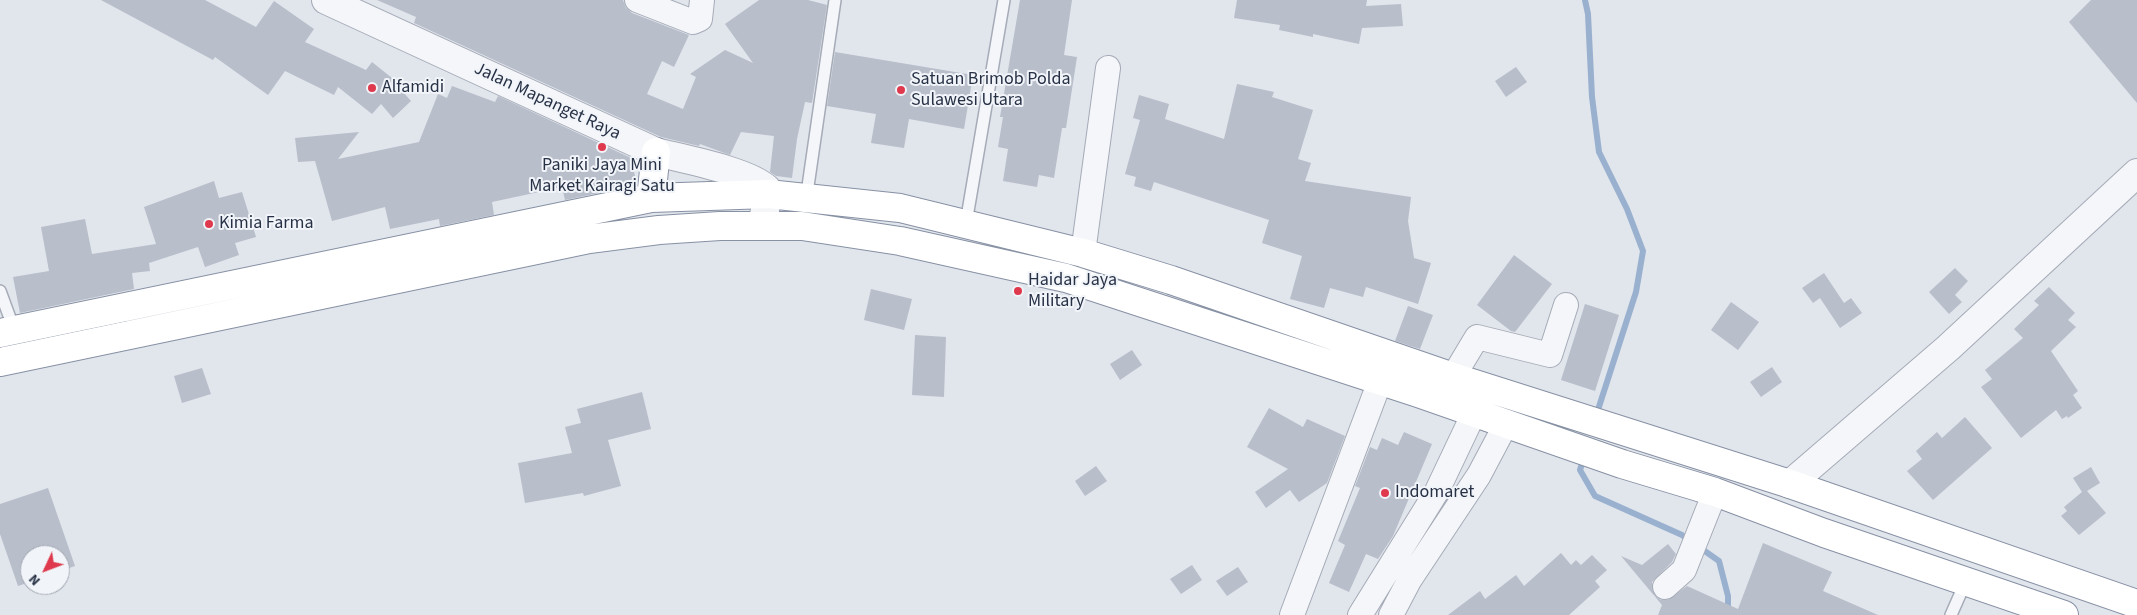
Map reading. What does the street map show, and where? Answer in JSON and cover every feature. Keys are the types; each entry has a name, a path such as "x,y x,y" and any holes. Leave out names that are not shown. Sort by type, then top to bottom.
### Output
{"highway":[{"path":"651,198 656,152"},
{"path":"7,331 651,198 768,194 900,208 1083,253 1171,280 1453,376 1790,484 2137,604"},
{"path":"0,362 589,239 659,230 802,226 900,241 1066,278 1380,381 1622,464 1715,492 2064,615"}],"street":[{"name":"Jalan Mapanget Raya","path":"326,0 656,152 708,164 754,180 765,187 768,194"},
{"path":"637,0 693,22 698,22 702,0"},
{"path":"1083,253 1108,68"},
{"path":"1790,484 1948,348 2137,173"},
{"path":"762,226 768,194"},
{"path":"1453,376 1477,337 1550,356 1566,305"},
{"path":"1292,615 1380,381"},
{"path":"1360,615 1436,491 1474,413"},
{"path":"1391,615 1410,579 1479,475 1514,427"},
{"path":"1666,587 1684,570 1715,492"}],"lane":[{"path":"802,226 835,0"},
{"path":"966,223 1004,0"},
{"path":"0,292 7,331"},
{"path":"1951,615 1966,581"}],"building":[{"path":"101,0 205,0 256,27 274,1 314,29 305,42 366,70 372,62 397,82 396,84 411,101 393,118 381,104 372,114 338,87 334,95 285,71 268,95 215,57 213,60"},
{"path":"377,0 623,0 626,8 632,13 689,35 674,67 662,61 647,94 683,109 696,77 690,74 725,50 753,63 725,24 759,0 808,0 827,5 812,103 805,102 797,139 792,178 776,176 770,172 774,136 741,132 730,155 700,144 699,146 661,137 414,23 416,17"},
{"path":"1020,0 1072,0 1064,55 1077,57 1066,128 1062,128 1054,178 1039,175 1037,187 1003,181 1008,149 998,147 1003,117 1000,117"},
{"path":"1237,0 1367,0 1366,6 1401,4 1403,26 1362,28 1359,44 1313,34 1313,37 1279,30 1280,25 1234,18"},
{"path":"2091,0 2137,0 2137,103 2069,22"},
{"name":"Satuan Brimob Polda Sulawesi Utara","path":"835,52 973,75 964,129 909,119 904,148 871,143 876,114 827,106"},
{"path":"1516,67 1527,82 1506,97 1495,81"},
{"path":"1237,84 1274,92 1272,97 1313,110 1298,159 1311,163 1305,181 1411,197 1408,221 1414,258 1431,263 1418,304 1366,287 1363,297 1330,288 1324,308 1290,299 1302,256 1262,243 1269,220 1154,182 1151,191 1134,186 1136,177 1125,174 1140,120 1133,118 1139,95 1169,104 1165,119 1224,139"},
{"path":"452,86 495,102 498,96 631,158 637,185 565,200 562,187 492,202 494,215 440,226 439,219 390,229 385,207 332,221 315,161 298,162 295,138 359,132 338,159 419,142 438,94 447,98"},
{"path":"214,181 219,198 242,192 256,237 235,243 239,255 205,267 198,247 149,263 150,271 132,273 134,289 20,313 13,277 49,271 41,227 85,219 92,254 156,244 144,207"},
{"path":"1514,255 1552,284 1515,332 1511,331 1477,305"},
{"path":"1955,268 1968,281 1955,295 1962,302 1949,314 1929,292"},
{"path":"1824,273 1844,303 1851,298 1862,313 1840,328 1820,298 1813,303 1802,288"},
{"path":"2049,287 2075,313 2068,320 2076,327 2051,351 2078,391 2073,395 2082,408 2068,418 2067,416 2062,419 2056,410 2021,438 1981,387 1992,379 1985,370 2023,338 2014,329 2039,305 2034,301"},
{"path":"871,289 912,299 904,330 864,320"},
{"path":"1731,302 1759,322 1738,350 1711,330"},
{"path":"1585,304 1619,315 1595,391 1561,380"},
{"path":"1408,306 1433,315 1420,349 1395,341"},
{"path":"915,335 946,337 944,397 912,395"},
{"path":"1132,350 1142,365 1120,380 1110,364"},
{"path":"1772,367 1782,382 1761,397 1750,382"},
{"path":"202,368 211,394 182,403 174,376"},
{"path":"642,392 651,429 608,440 621,486 584,496 583,493 525,503 518,463 572,453 565,427 581,423 577,409"},
{"path":"1269,408 1303,427 1307,419 1345,436 1327,483 1299,502 1290,490 1266,508 1255,492 1288,469 1247,447"},
{"path":"1965,417 1992,448 1933,500 1907,471 1922,459 1916,451 1937,432 1942,438"},
{"name":"Indomaret","path":"1404,432 1432,444 1393,536 1378,559 1366,554 1349,592 1329,583 1345,545 1338,541 1360,488 1355,486 1370,447 1377,450 1382,438 1398,445"},
{"path":"1096,466 1107,481 1085,496 1075,481"},
{"path":"2091,467 2100,483 2087,491 2106,513 2079,535 2061,516 2067,511 2064,507 2082,492 2073,478"},
{"path":"48,488 68,545 20,545 20,585 18,586 0,534 0,504"},
{"path":"1763,543 1832,572 1823,591 1878,615 1658,615 1662,605 1621,556 1642,565 1668,544 1676,554 1672,562 1652,582 1655,596 1661,600 1668,600 1687,586 1738,609"},
{"path":"70,552 75,566 70,568"},
{"path":"1561,553 1571,565 1576,560 1581,565 1592,555 1607,570 1595,581 1600,587 1569,615 1448,615 1480,591 1485,599 1516,575 1524,586"},
{"path":"1192,565 1202,580 1181,594 1170,579"},
{"path":"1238,567 1248,582 1227,596 1216,581"}],"waterway":[{"path":"1585,0 1588,14 1592,97 1599,152 1627,209 1643,251 1636,292 1596,416"},
{"path":"1584,457 1580,470 1595,496 1682,535 1691,542"},
{"path":"1699,547 1719,561 1728,596 1728,615"}],"place":[{"name":"Alfamidi","path":"372,88"},
{"name":"Satuan Brimob Polda Sulawesi Utara","path":"901,90"},
{"name":"Paniki Jaya Mini Market Kairagi Satu","path":"602,147"},
{"name":"Kimia Farma","path":"209,224"},
{"name":"Haidar Jaya Military","path":"1018,291"},
{"name":"Indomaret","path":"1385,493"}]}
